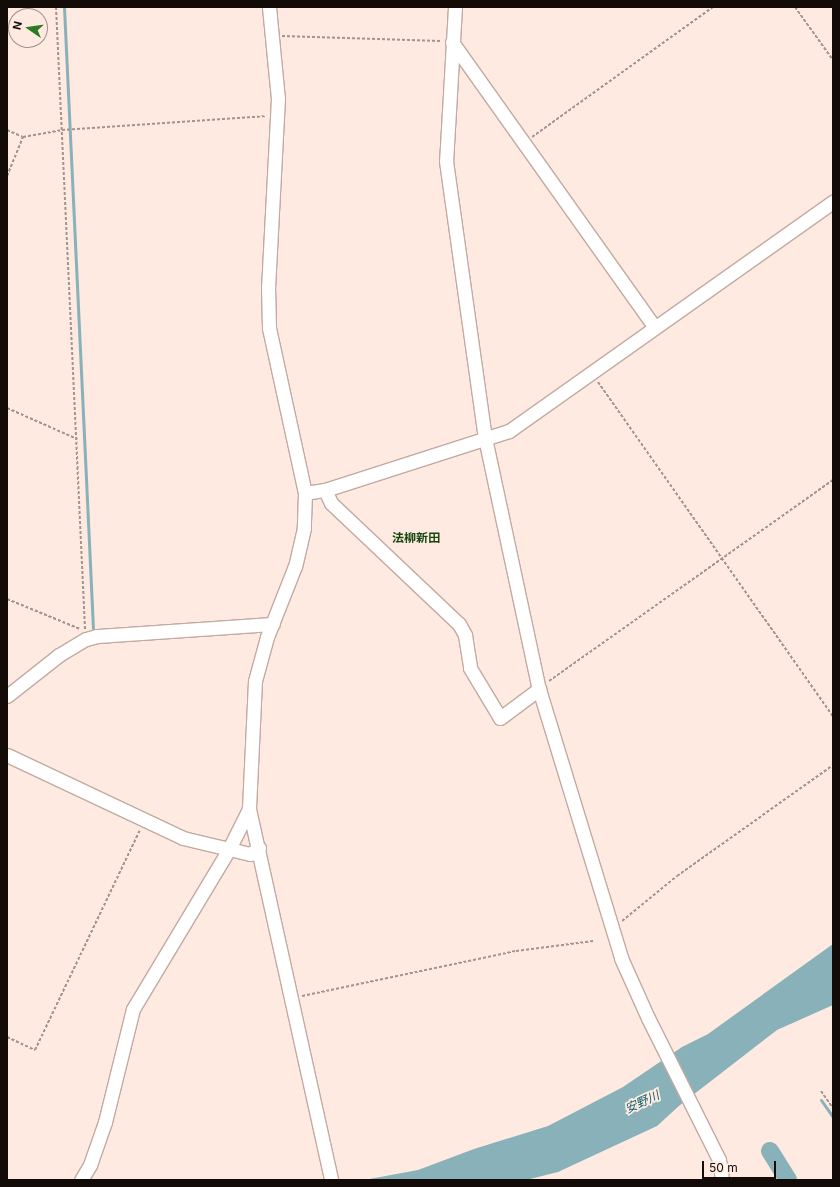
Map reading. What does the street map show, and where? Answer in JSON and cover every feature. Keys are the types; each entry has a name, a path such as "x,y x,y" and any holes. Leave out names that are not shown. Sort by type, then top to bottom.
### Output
{"street":[{"path":"269,7 278,98 275,115 269,328 305,493 304,528 295,566 273,624 255,681 249,809 259,848 331,1180"},
{"path":"455,7 446,162 485,438 539,687 611,930 652,1026 719,1160 722,1180"},
{"path":"452,42 654,326"},
{"path":"305,493 325,490 509,431 654,326 833,202"},
{"path":"325,490 331,503 459,624 465,635 470,668 500,718 539,687"},
{"path":"7,696 59,656 86,639 97,636 273,624"},
{"path":"7,755 145,822 183,838 250,854 259,848"},
{"path":"81,1180 90,1165 105,1122 133,1009 229,849 249,809"}],"path":[{"path":"7,599 70,626 85,630 56,7"},
{"path":"524,143 713,7"},
{"path":"795,7 833,60"},
{"path":"273,37 452,42"},
{"path":"7,130 23,137 62,130 275,115"},
{"path":"7,176 23,137"},
{"path":"591,371 721,560 833,716"},
{"path":"7,408 77,439"},
{"path":"539,687 555,679 833,480"},
{"path":"611,930 677,876 833,765"},
{"path":"7,1037 35,1050 145,822"},
{"path":"292,998 516,951 593,942"},
{"path":"821,1091 833,1108"}],"water":[{"name":"安野川","path":"833,944 833,1005 777,1030 680,1105 657,1126 558,1172 530,1179 364,1180 418,1170 474,1149 548,1126 623,1087 682,1047 708,1034"}],"waterway":[{"path":"64,7 93,628"},
{"path":"821,1100 833,1117"},
{"path":"770,1151 788,1180"}],"district":[{"name":"法柳新田","path":"416,538"}]}
